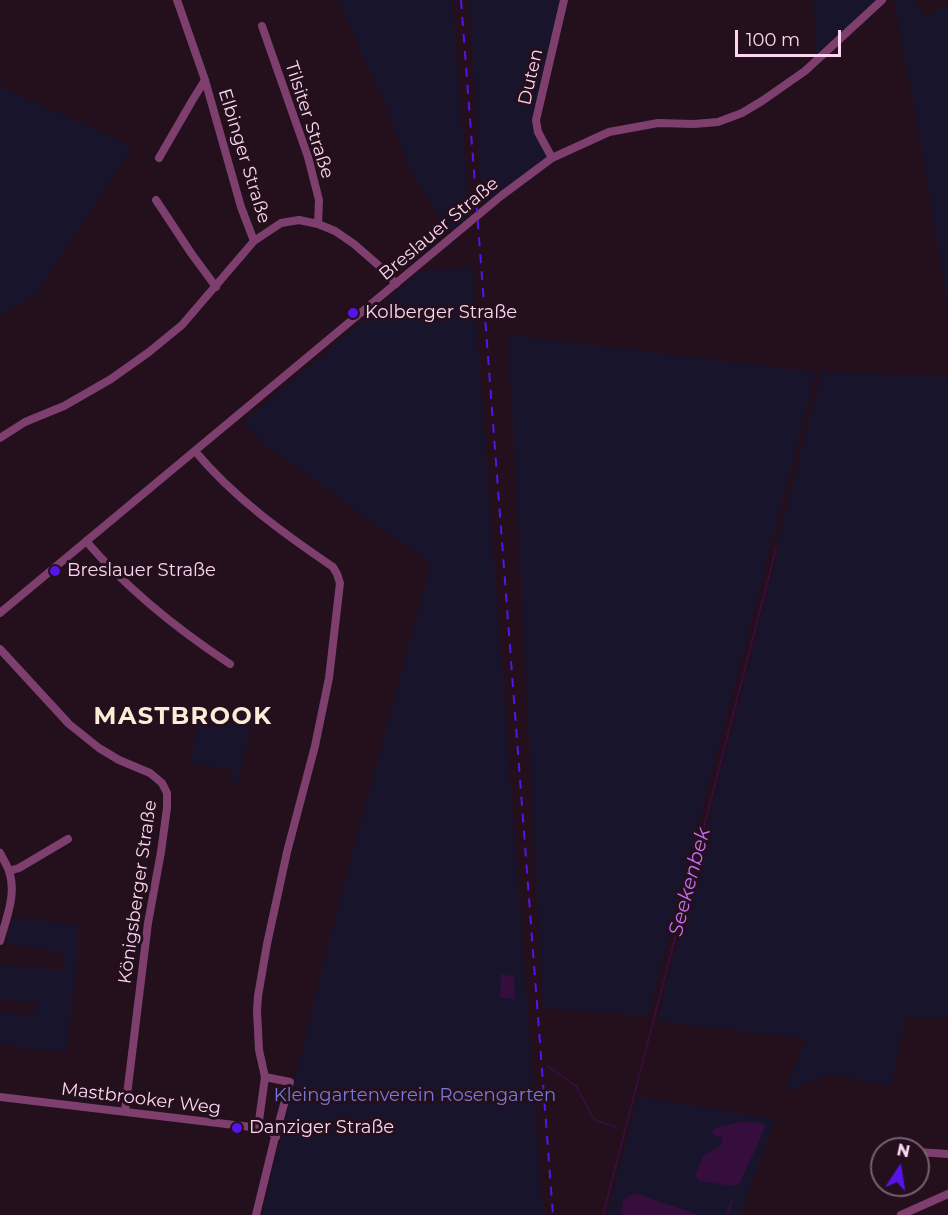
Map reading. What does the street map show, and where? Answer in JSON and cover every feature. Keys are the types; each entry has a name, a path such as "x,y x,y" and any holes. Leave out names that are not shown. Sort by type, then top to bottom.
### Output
{"street":[{"name":"Elbinger Straße","path":"177,0 205,80 241,207 254,241"},
{"name":"Duten","path":"552,158 538,132 536,120 564,0"},
{"name":"Breslauer Straße","path":"0,613 517,183 552,158 609,132 658,123 718,122 742,113 805,71 882,0"},
{"name":"Tilsiter Straße","path":"262,26 308,157 319,200 318,224"},
{"path":"159,158 205,80"},
{"path":"156,200 216,287"},
{"path":"0,438 25,422 64,406 111,379 149,352 182,325 254,241 281,223 299,220 335,231 354,244 385,271 396,284"},
{"path":"195,451 211,471 236,493 281,530 333,567 339,583 329,678 315,746 267,944 258,996 256,1011 259,1050 265,1077 258,1128"},
{"path":"86,541 141,597 176,626 230,664"},
{"name":"Königsberger Straße","path":"0,650 69,724 99,748 119,760 150,773 162,783 167,793 167,808 148,923 125,1111"},
{"path":"9,871 19,868 68,839"},
{"path":"0,853 9,871 12,889 11,904 0,941"},
{"path":"256,1215 290,1082 265,1077"},
{"name":"Mastbrooker Weg","path":"0,1097 268,1129 276,1137"},
{"path":"930,1153 948,1154"},
{"path":"901,1215 948,1194"}],"green space":[{"path":"338,0 452,0 470,217 448,234 408,164 388,111"},
{"path":"469,0 564,0 536,120 552,158 483,212"},
{"path":"814,0 876,0 816,54"},
{"path":"894,0 914,0 924,17 948,5 948,312 925,165"},
{"path":"0,87 132,146 36,296 0,314"},
{"name":"Kleingartenverein Rosengarten","path":"472,268 543,1215 262,1215 328,944 431,564 266,445 244,422 421,271"},
{"path":"508,335 816,372 648,1016 543,1008"},
{"path":"822,372 948,377 948,1018 905,1017 892,1086 830,1074 784,1092 806,1039 657,1021"},
{"path":"200,707 253,713 238,785 232,784 233,769 190,763"},
{"path":"13,917 78,926 78,958 66,1052 0,1045 0,1012 34,1016 35,1002 0,999 0,965 63,970 65,953 7,943"},
{"path":"638,1096 775,1119 740,1215 697,1215 634,1193 623,1200 621,1215 607,1215","holes":["765,1127 703,1156 722,1144 722,1138 718,1135"]}],"shaded area":[{"path":"502,974 514,977 514,999 500,997"},
{"path":"741,1122 763,1123 765,1127 740,1183 733,1186 699,1181 696,1175 703,1156 722,1144 722,1138 712,1134 714,1128"},
{"path":"634,1193 697,1215 621,1215 623,1200"}],"waterway":[{"name":"Seekenbek","path":"603,1215 776,549"},
{"path":"547,1066 576,1086 597,1121 616,1127"},
{"path":"727,1215 732,1201"}],"railway":[{"path":"461,0 553,1215"}],"place":[{"name":"Kolberger Straße","path":"353,313"},
{"name":"Breslauer Straße","path":"55,571"},
{"name":"Danziger Straße","path":"237,1128"}],"district":[{"name":"MASTBROOK","path":"183,717"}]}
